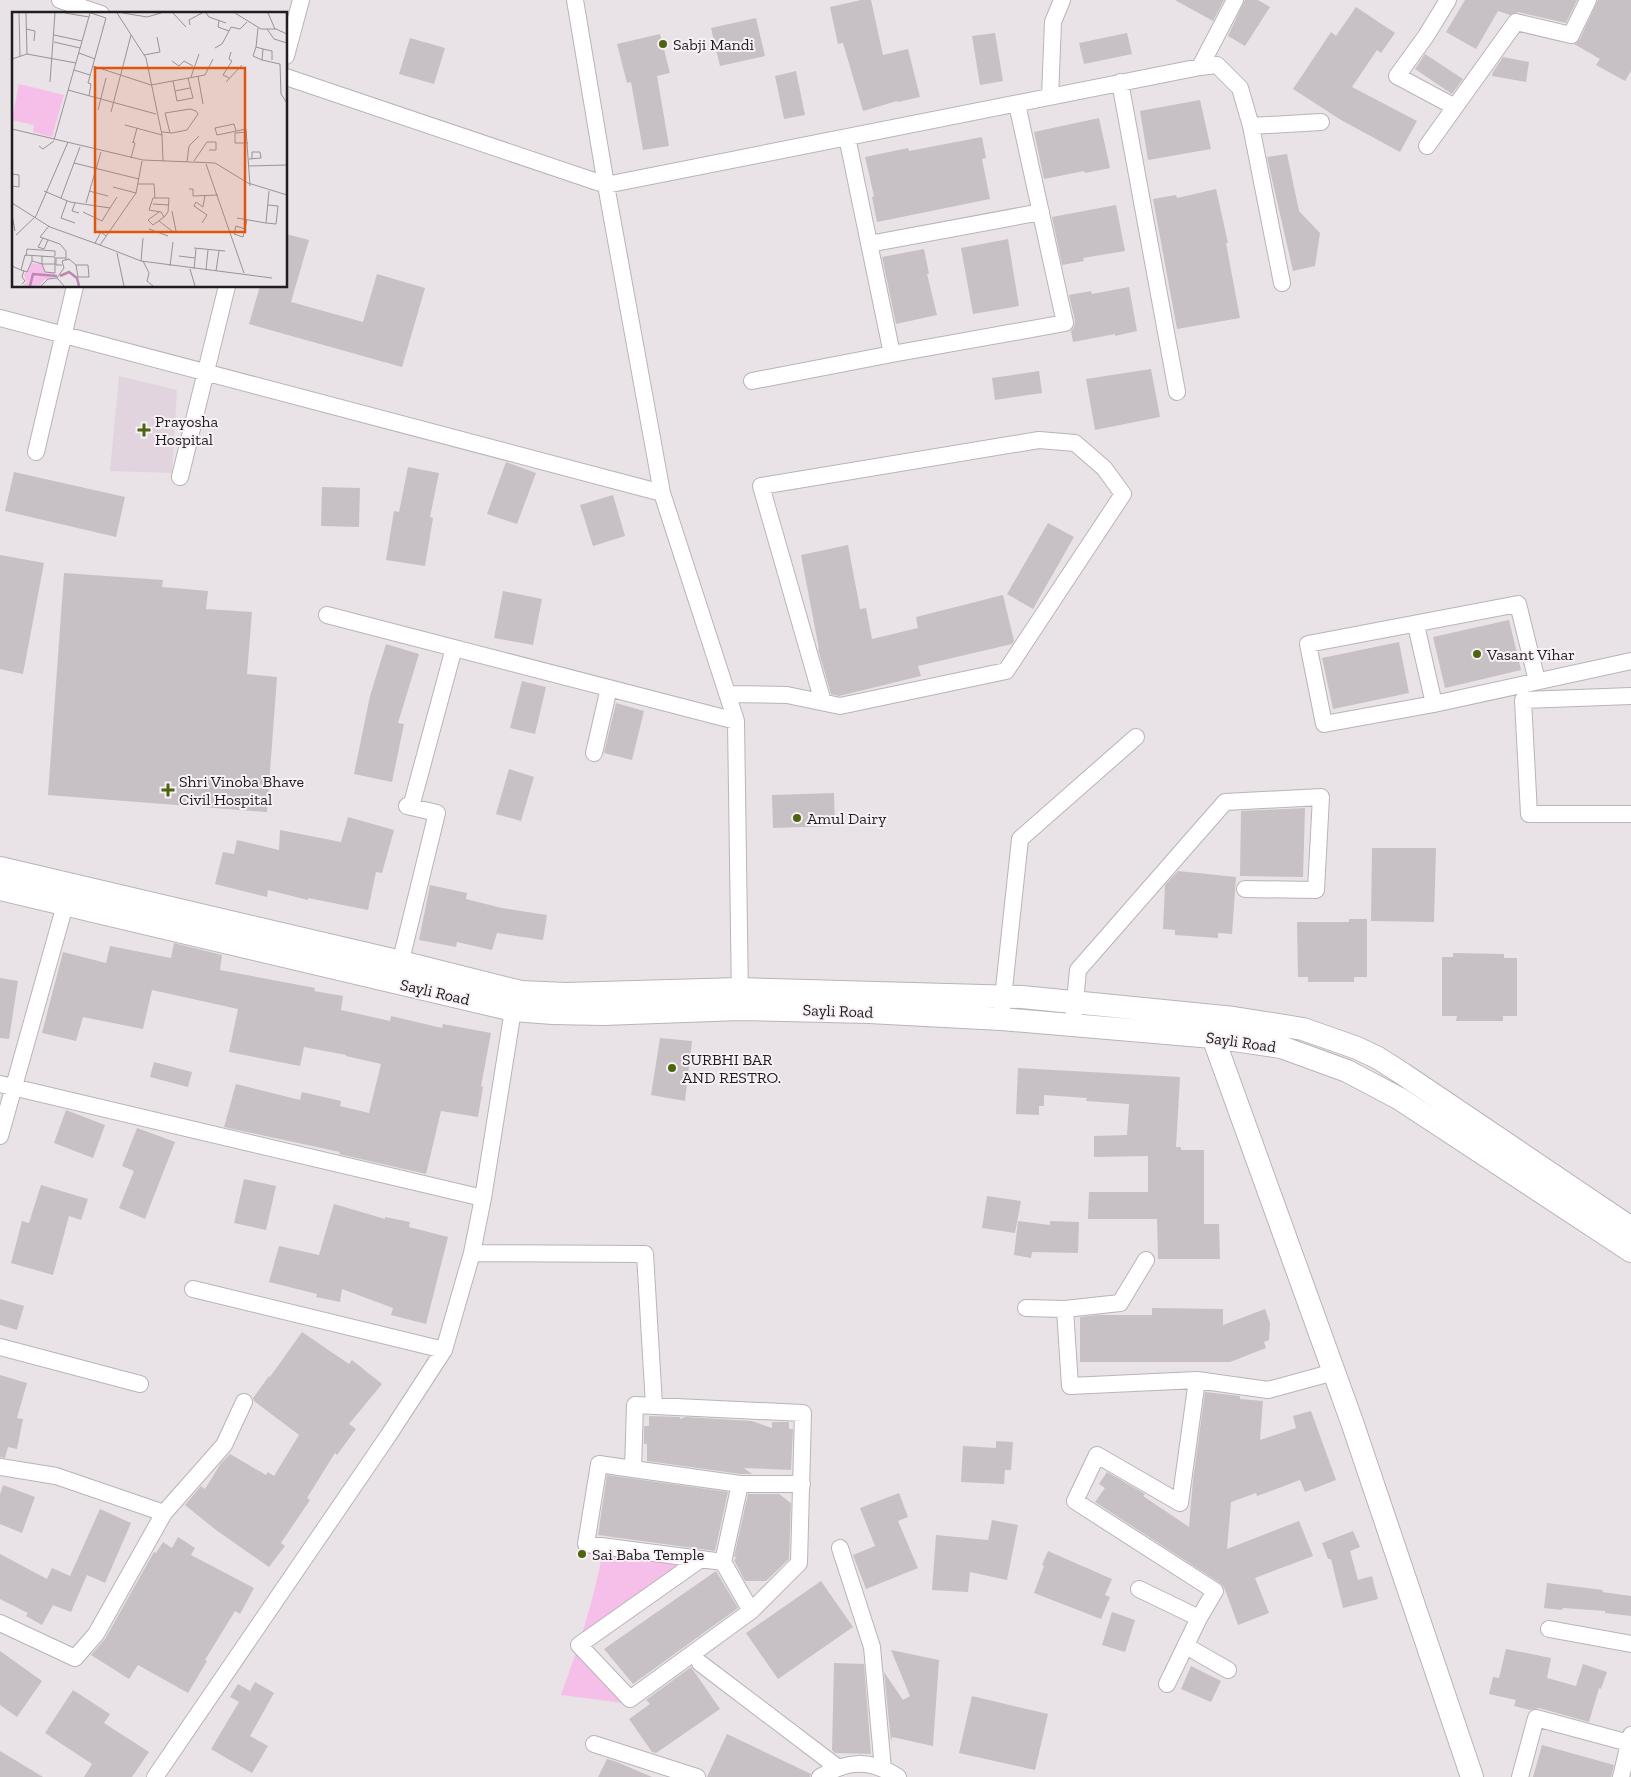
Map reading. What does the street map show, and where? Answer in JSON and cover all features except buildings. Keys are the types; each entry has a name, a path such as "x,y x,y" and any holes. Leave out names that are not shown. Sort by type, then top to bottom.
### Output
{"main road":[{"path":"0,868 521,992 740,999 1003,996 1234,1018 1302,1029 1357,1048 1378,1058 1631,1228"},
{"name":"Sayli Road","path":"0,889 513,1010 603,1014 740,999 869,1012 1001,1019 1213,1037 1281,1047 1347,1071 1400,1099 1631,1251"},
{"path":"1213,1037 1334,1372 1472,1777"}],"street":[{"path":"60,0 95,12"},
{"path":"288,49 301,0"},
{"path":"575,0 606,185 662,493 736,721 740,999"},
{"path":"1050,97 1053,22 1062,0"},
{"path":"1200,67 1235,0"},
{"path":"1448,0 1426,36 1396,76 1455,107"},
{"path":"1426,146 1516,22 1572,35 1588,0"},
{"path":"288,78 606,185 1120,82 1217,65 1240,88 1251,126 1282,283"},
{"path":"1120,82 1177,392"},
{"path":"752,381 1065,323 1017,104"},
{"path":"1251,126 1321,122"},
{"path":"847,137 892,354"},
{"path":"869,244 1041,212"},
{"path":"36,452 75,288"},
{"path":"180,477 226,288"},
{"path":"0,318 662,493"},
{"path":"728,694 787,695 840,706 1006,670 1123,494 1104,468 1075,443 1039,440 761,486 823,702"},
{"path":"1537,681 1518,604 1308,644 1324,724 1434,704 1631,661"},
{"path":"327,615 736,721"},
{"path":"1416,624 1434,704"},
{"path":"396,983 438,814 409,806 454,648"},
{"path":"594,753 609,688"},
{"path":"1631,696 1523,700 1529,814 1631,814"},
{"path":"1001,1019 1020,839 1136,737"},
{"path":"1073,1026 1078,970 1225,802 1321,797 1316,890 1245,889"},
{"path":"0,1136 7,1086 65,905"},
{"path":"155,1777 388,1436 444,1350 472,1253 483,1198 513,1010"},
{"path":"7,1086 483,1198"},
{"path":"472,1253 646,1254 654,1405"},
{"path":"1026,1308 1065,1309 1120,1303 1146,1260"},
{"path":"193,1289 444,1350"},
{"path":"1065,1309 1070,1386 1197,1380 1268,1390 1334,1372"},
{"path":"0,1348 140,1384"},
{"path":"1167,1684 1215,1591 1075,1501 1097,1454 1180,1502 1197,1380"},
{"path":"0,1623 75,1658 96,1634 164,1514 224,1445 244,1402"},
{"path":"633,1469 636,1405 804,1413 799,1563 751,1611 630,1699 579,1645 701,1560"},
{"path":"723,1562 586,1544 599,1464 740,1484 802,1484"},
{"path":"0,1468 56,1476 164,1514"},
{"path":"740,1484 723,1562 751,1611"},
{"path":"840,1548 872,1646 883,1769"},
{"path":"1139,1589 1200,1618"},
{"path":"1549,1629 1631,1644"},
{"path":"1186,1646 1228,1670"},
{"path":"700,1663 837,1767"},
{"path":"1520,1777 1536,1718 1630,1740 1621,1777"},
{"path":"594,1744 697,1777"},
{"path":"820,1777 837,1767 858,1763 878,1766 898,1777"}],"shaded area":[{"name":"Prayosha Hospital","path":"119,376 177,390 172,473 110,471"},
{"path":"604,1545 701,1559 579,1645 631,1704 561,1695 586,1621"}],"place":[{"name":"Sabji Mandi","path":"663,44"},
{"name":"Prayosha Hospital","path":"144,430"},
{"name":"Vasant Vihar","path":"1477,654"},
{"name":"Shri Vinoba Bhave Civil Hospital","path":"168,790"},
{"name":"Amul Dairy","path":"797,818"},
{"name":"SURBHI BAR AND RESTRO.","path":"672,1068"},
{"name":"Sai Baba Temple","path":"582,1554"}]}
